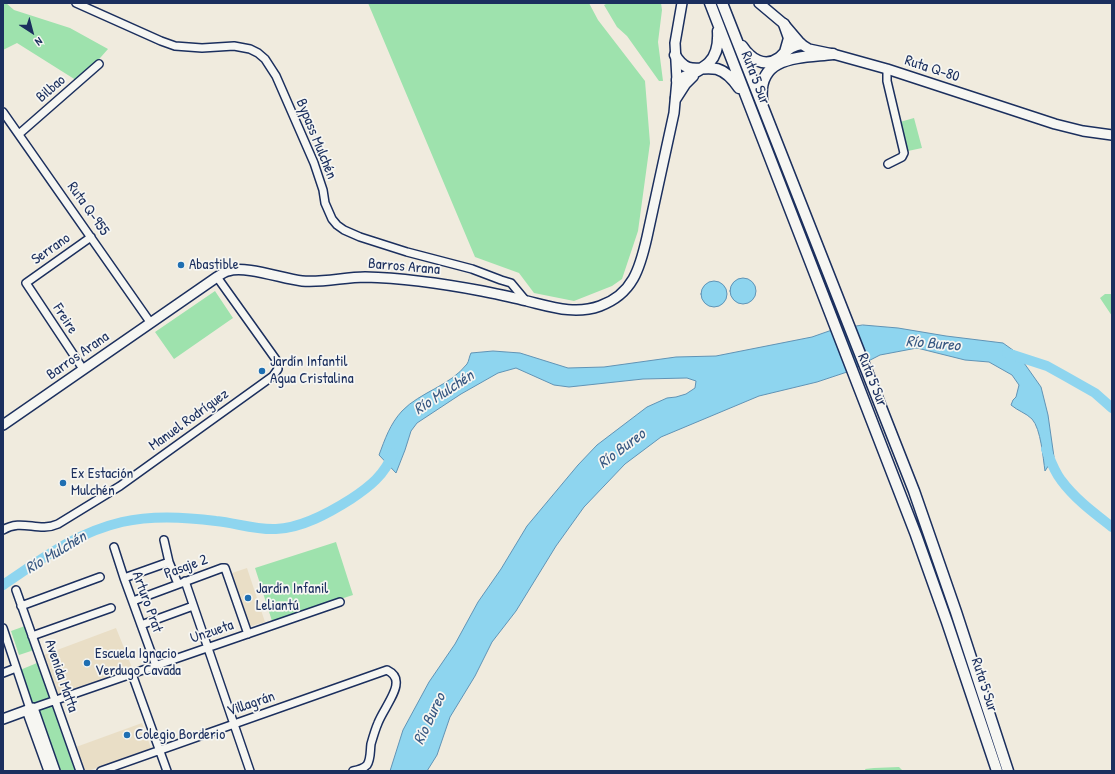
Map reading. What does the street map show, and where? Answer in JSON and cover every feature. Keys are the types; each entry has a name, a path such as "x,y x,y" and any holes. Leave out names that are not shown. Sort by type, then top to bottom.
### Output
{"highway":[{"name":"Ruta 5 Sur","path":"710,3 932,579 997,771"},
{"name":"Ruta 5 Sur","path":"722,3 762,108 914,491 1008,771"},
{"path":"676,98 685,84 711,62 717,52 719,38 716,20"},
{"path":"784,24 788,38 788,56"},
{"path":"734,36 750,56 760,62 767,62 797,54 800,44"},
{"path":"762,108 762,84 764,76 769,70 788,56 806,57 833,54"},
{"path":"675,55 684,65 701,70"},
{"path":"677,80 701,70 713,69 726,73 733,79 748,103"}],"main road":[{"name":"Barros Arana","path":"3,425 217,276 228,271 254,271 287,279 304,281 358,277 386,278 463,288 526,300 561,310 570,311 586,310 608,302 620,295 631,284 639,266 645,247 665,158 676,98 677,80 675,43 682,3"},
{"path":"759,3 784,24 800,44"},
{"name":"Ruta Q-80","path":"800,44 809,49 887,69 1054,124 1112,136"},
{"path":"30,709 48,771"},
{"path":"30,709 55,771"},
{"name":"Unzueta","path":"3,719 30,709"}],"street":[{"name":"Bypass Mulchén","path":"76,3 160,41 175,46 202,48 240,46 258,53 269,64 276,76 314,164 323,190 325,203 332,219 337,225 360,237 407,252 472,269 511,283 526,300"},
{"name":"Bilbao","path":"19,134 99,64"},
{"path":"887,69 886,77 904,153 902,156 888,164"},
{"name":"Ruta Q-955","path":"3,112 150,322"},
{"name":"Serrano","path":"26,283 91,237"},
{"name":"Manuel Rodríguez","path":"3,530 18,524 50,528 58,524 120,486 273,376 278,369 277,361 217,276"},
{"name":"Freire","path":"26,283 83,369"},
{"path":"164,540 169,562 193,606 250,771"},
{"name":"Arturo Prat","path":"114,547 156,666"},
{"path":"124,578 169,562"},
{"name":"Pasaje 2","path":"133,601 181,582 225,568 248,634"},
{"path":"21,606 100,577"},
{"name":"Avenida Matta","path":"16,590 80,771"},
{"name":"Unzueta","path":"30,709 208,649 340,602"},
{"path":"141,624 193,606"},
{"path":"32,636 112,608"},
{"path":"3,628 30,709"},
{"path":"3,673 16,668"},
{"name":"Villagrán","path":"101,771 387,670 394,675 396,688 378,723 371,743 367,764 364,768 353,771"},
{"path":"132,674 167,771"}],"shaded area":[{"name":"Jardín Infanil Leliantú","path":"247,568 265,622 251,626 248,625 232,573"},
{"name":"Escuela Ignacio Verdugo Cavada","path":"116,628 133,670 56,698 41,656"},
{"name":"Colegio Borderio","path":"142,723 151,748 88,771 84,771 76,747"}],"green space":[{"path":"3,3 6,3 14,10 70,28 108,49 79,82 17,43 3,50"},
{"path":"368,3 589,3 598,20 645,81 650,143 638,231 622,279 612,286 574,301 534,293 519,273 475,257"},
{"path":"608,3 661,3 662,10 658,42 663,81 659,81 627,36 617,27 604,5"},
{"path":"914,118 922,148 908,151 900,122"},
{"path":"215,291 233,318 174,359 155,332"},
{"path":"1105,294 1112,294 1112,316 1100,298"},
{"path":"336,542 353,595 272,621 255,568"},
{"path":"25,626 34,650 19,655 11,631"},
{"path":"37,663 75,771 61,771 37,703 32,705 20,670"},
{"path":"899,767 903,771 866,771 865,769 874,768"}],"water":[{"path":"743,278 752,282 756,291 752,300 743,304 734,300 730,291 734,282"},
{"path":"714,281 723,285 727,294 723,303 714,307 705,303 701,294 705,285"},
{"path":"863,325 898,328 1003,343 1017,353 1041,387 1048,415 1054,457 1045,471 1041,444 1035,424 1030,417 1011,405 1016,397 1019,385 1012,375 989,362 965,360 917,348 880,355 847,372 817,382 759,396 661,437 625,464 584,507 556,546 516,611 492,642 475,676 450,717 437,755 427,771 390,771 403,730 429,682 455,644 478,602 501,569 527,526 578,465 597,445 647,407 667,398 686,394 695,388 696,381 687,378 643,379 569,387 554,385 516,368 498,373 461,394 417,423 411,431 396,473 379,455 391,426 409,404 444,384 460,372 467,364 471,353 493,351 520,353 568,368 604,367 676,357 716,356 812,337 832,330"}],"waterway":[{"name":"Río Bureo","path":"1007,353 1047,366 1095,393 1112,408"},
{"name":"Río Bureo","path":"1046,449 1056,473 1066,487 1112,527"},
{"name":"Río Mulchén","path":"3,585 74,540 89,533 122,522 145,518 181,518 223,522 268,529 286,528 305,523 334,509 364,490 376,480 386,468 393,453"}],"place":[{"name":"Abastible","path":"181,265"},
{"name":"Jardín Infantil Agua Cristalina","path":"262,371"},
{"name":"Ex Estación Mulchén","path":"63,483"},
{"name":"Jardín Infanil Leliantú","path":"248,598"},
{"name":"Escuela Ignacio Verdugo Cavada","path":"87,663"},
{"name":"Colegio Borderio","path":"127,735"}]}
